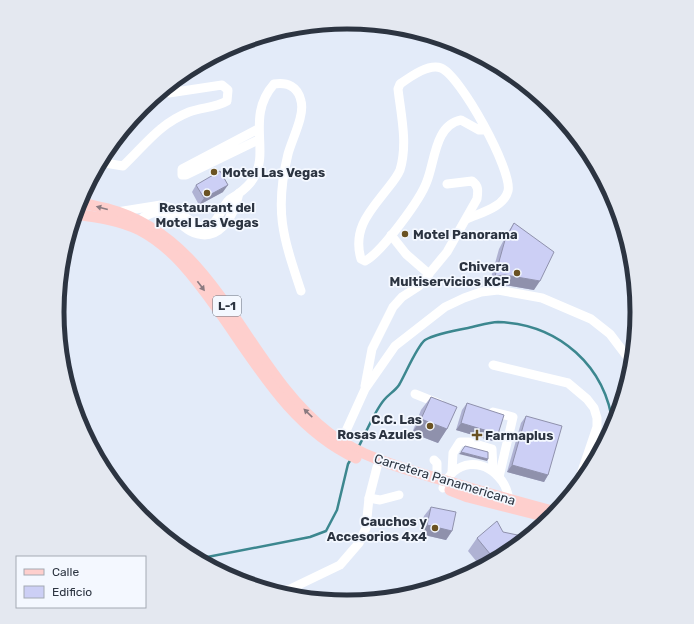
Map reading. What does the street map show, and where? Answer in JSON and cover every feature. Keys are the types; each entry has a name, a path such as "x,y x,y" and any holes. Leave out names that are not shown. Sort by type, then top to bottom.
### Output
{"main road":[{"name":"Carretera Panamericana","path":"86,205 117,212 140,220 167,237 190,260 214,289 290,395 345,447 377,467 445,480"},
{"name":"Carretera Panamericana","path":"81,215 116,221 139,230 156,240 170,252 185,266 199,284 272,388 287,405 326,442 345,447"},
{"name":"Carretera Panamericana","path":"365,459 445,480 468,497 548,511"},
{"name":"Carretera Panamericana","path":"510,504 543,516"}],"street":[{"path":"467,219 497,205 505,198 508,190 507,176 503,162 486,130 464,91 448,71 440,67 431,67 400,84 398,89 404,136 402,159 399,172 361,224 361,258 365,261 371,258 391,235 421,195 427,181 437,146 448,125 454,121 461,120 479,130 486,130"},
{"path":"117,212 161,205 172,208 198,226 209,228 219,218 228,200 240,193 253,179 258,167 260,155 258,129 262,104 266,92 274,84 286,82 297,90 302,102 299,119 288,153 280,201 282,229 286,248 302,291"},
{"path":"106,164 123,166 158,130 190,112 219,105 227,101 228,90 222,85 169,93"},
{"path":"258,129 182,169 182,175 186,175 258,140"},
{"path":"345,447 365,389 372,349 394,307 402,297 420,286 446,252 467,219 477,199 478,189 476,184 472,181 447,184"},
{"path":"140,220 148,215 161,212 171,215 190,230 206,236 212,235 228,223 236,207 240,193"},
{"path":"391,235 406,254 429,274"},
{"path":"365,389 395,346 445,308 464,298 498,290 542,298 591,319 610,334 627,357"},
{"path":"493,365 568,383 588,399 594,408 597,418 597,427 584,467"},
{"path":"415,394 445,407"},
{"path":"483,409 513,417 496,474"},
{"path":"445,480 453,453 460,442 469,442 492,449 496,474"},
{"path":"434,460 445,480"},
{"path":"445,480 461,466 472,465 496,474 503,482 510,504"},
{"path":"289,589 340,565 359,543 366,528 369,498 377,467"},
{"path":"369,498 380,500 399,495"}],"building":[{"path":"220,171 228,185 204,198 196,185"},
{"name":"Chivera Multiservicios KCF","path":"514,223 554,252 540,281 505,275 495,276 505,240"},
{"path":"431,397 457,407 447,429 421,419"},
{"path":"467,403 504,415 498,434 461,423"},
{"path":"526,416 562,426 548,475 512,465"},
{"path":"465,446 488,452 488,459 461,452"},
{"path":"431,507 456,512 452,531 427,525"},
{"path":"497,521 503,532 521,536 491,555 477,538"}],"waterway":[{"path":"358,448 377,410 384,400 399,385 415,354 425,340 446,332 487,323 498,322 520,325 541,331 559,340 576,352 590,367 601,385 609,404 611,413"},
{"path":"206,557 310,537 326,531 337,510 348,464 351,459"}],"place":[{"name":"Motel Las Vegas","path":"214,172"},
{"name":"Restaurant del Motel Las Vegas","path":"207,193"},
{"name":"Motel Panorama","path":"405,234"},
{"name":"Chivera Multiservicios KCF","path":"517,273"},
{"name":"C.C. Las Rosas Azules","path":"430,426"},
{"name":"Farmaplus","path":"477,435"},
{"name":"Cauchos y Accesorios 4x4","path":"435,528"}]}
